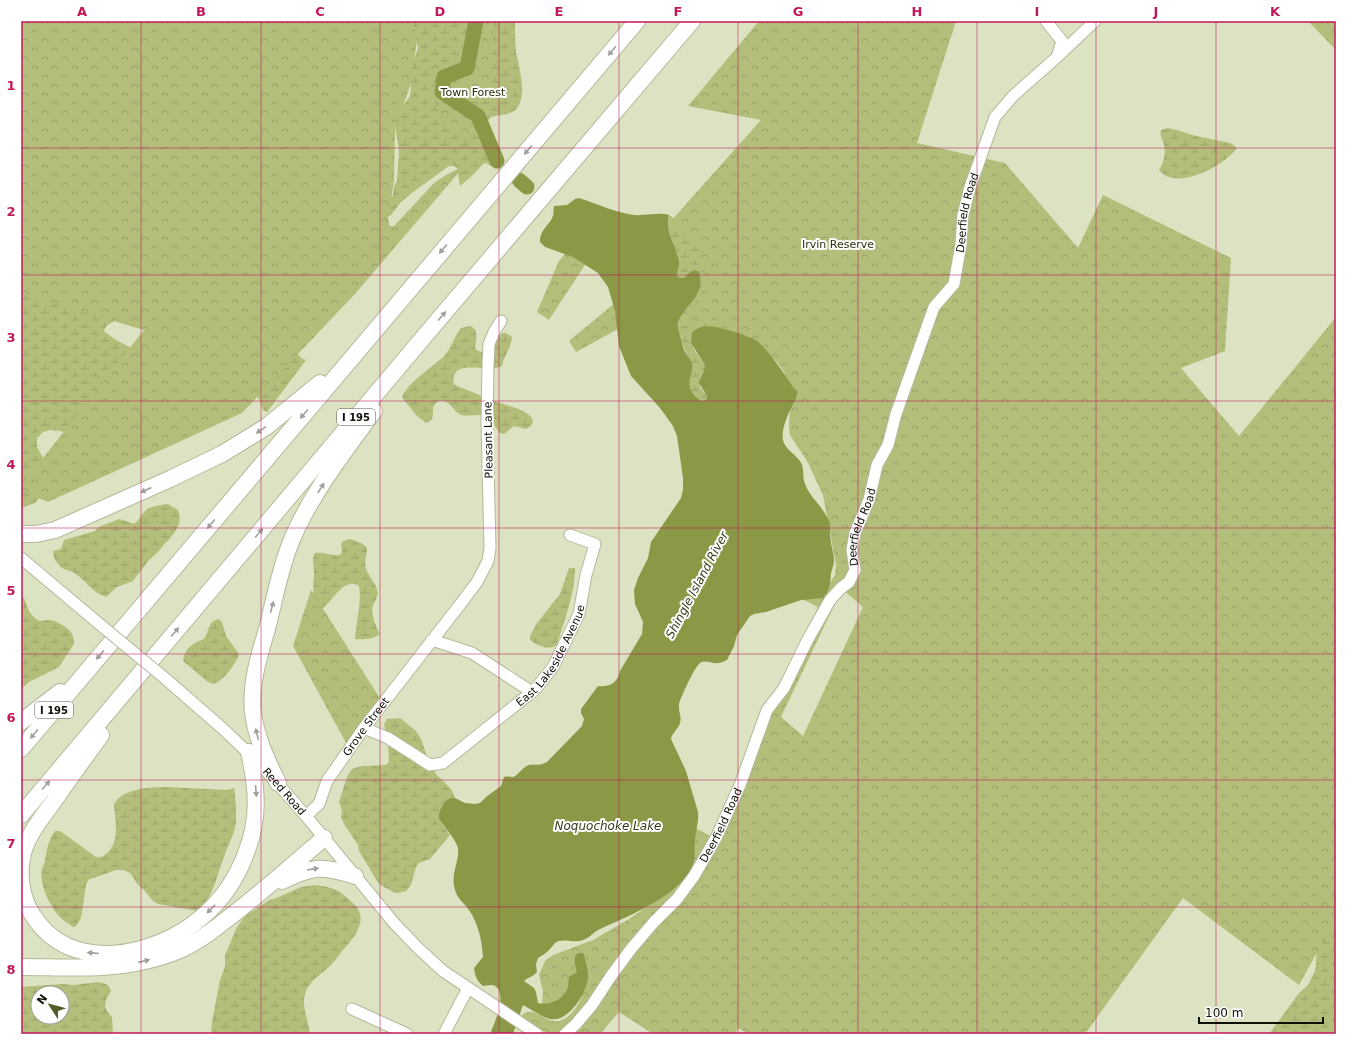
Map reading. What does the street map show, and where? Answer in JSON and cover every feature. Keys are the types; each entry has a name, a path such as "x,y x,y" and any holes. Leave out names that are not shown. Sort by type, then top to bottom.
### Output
{"highway":[{"name":"I 195","path":"21,749 637,21"},
{"name":"I 195","path":"21,815 692,21"},
{"path":"278,783 261,748 257,736 253,713 252,689 259,656 287,552 298,524 320,488 387,395 428,332"},
{"path":"21,534 36,534 60,528 183,474 222,454 252,436 279,417 356,352"},
{"path":"156,656 114,718 35,827 26,845 21,863 21,884 28,907 41,928 60,943 74,950 92,954 112,954 138,950 162,942 182,932 202,918 230,885 242,865 250,842 255,821 256,784 249,752"},
{"path":"21,722 86,672"},
{"path":"21,967 110,966 135,963 180,950 209,933 265,889 324,838"},
{"path":"265,889 294,875 317,868 335,869 355,876"}],"street":[{"path":"1046,21 1062,41 1057,57"},
{"name":"Deerfield Road","path":"565,1034 576,1024 592,1005 631,949 654,922 677,899 694,876 716,838 740,786 767,710 784,688 806,641 830,600 849,582 855,570 852,550 855,533 869,500 877,465 888,445 896,414 934,307 954,284 961,244 963,215 970,187 995,117 1013,96 1057,57 1094,21"},
{"name":"Pleasant Lane","path":"488,561 490,548 487,423 489,344 501,321"},
{"name":"East Lakeside Avenue","path":"364,728 388,738 430,765 443,763 532,692 553,667 580,614 586,575 595,544 570,535"},
{"name":"Reed Road","path":"21,558 167,680 249,752 306,816 394,923 418,948 443,971 537,1034"},
{"name":"Grove Street","path":"306,816 319,804 327,781 364,728 476,582 488,561"},
{"path":"432,640 472,653 532,692"},
{"path":"444,1034 468,988"},
{"path":"352,1009 406,1034"}],"green space":[{"path":"21,21 412,21 416,31 417,40 411,83 395,130 394,181 388,219 390,226 394,226 434,183 462,167 355,294 242,413 48,502 21,491 21,486 144,330 21,294"},
{"path":"409,21 515,21 516,52 522,83 521,99 519,106 514,111 491,117 485,124 487,134 494,148 496,163 491,166 486,163 483,164 460,186 457,168 454,166 449,166 401,202 391,215 375,222 393,195 394,186 397,181 399,151 395,125 397,115 410,96 411,88 408,67 415,57 418,48 415,34"},
{"path":"465,21 476,21 475,41 469,61 462,71 448,71 439,75 435,79 433,86 434,91 450,113 470,130 472,133 469,139 463,138 449,126 438,110 430,91 429,82 430,73 434,65 450,65 459,58 465,46 467,33"},
{"name":"Town Forest","path":"486,21 494,21 490,90 484,101 478,105 469,106 460,101 455,91 473,73 476,67"},
{"name":"Irvin Reserve","path":"759,21 956,21 917,143 1005,163 1078,248 1103,195 1231,258 1225,351 1181,368 1239,436 1336,317 1336,918 1299,985 1183,898 1085,1034 748,1034 738,1028 735,1034 653,1034 619,1012 600,1034 548,1034 521,1016 525,1013 533,1012 549,1020 558,1021 568,1016 576,1007 583,992 565,1003 542,1005 543,991 539,975 545,961 553,955 593,940 629,919 660,898 689,825 711,836 818,607 802,599 831,581 835,575 836,565 823,495 807,461 790,435 790,405 784,372 777,362 754,342 720,325 708,321 701,321 686,330 683,328 686,314 700,292 705,270 702,254 698,247 670,222 761,120 688,106","holes":["842,589 863,607 803,736 781,717"]},
{"path":"1308,21 1336,21 1336,50"},
{"path":"1168,128 1230,143 1236,147 1236,149 1221,163 1199,174 1187,178 1166,176 1159,170 1164,160 1165,153 1161,130"},
{"path":"669,215 693,231 751,334 702,327 692,334 693,348 705,365 705,369 700,377 700,387 707,396 707,399 702,401 693,393 690,387 692,363 685,350 678,326 683,312 699,292 690,272 684,278 677,276 679,261 669,232"},
{"path":"565,254 592,254 549,320 537,312 559,261"},
{"path":"21,276 294,349 302,359 306,360 267,412 263,410 259,399 246,382 123,318 112,323 105,328 104,331 116,340 147,356 70,434 50,430 43,432 37,438 37,447 44,460 42,495 35,503 21,508"},
{"path":"616,302 618,329 576,352 569,341"},
{"path":"471,326 474,328 476,333 475,348 478,351 482,352 489,349 502,333 506,333 512,337 510,345 502,366 497,368 464,368 457,370 454,376 454,384 494,401 517,408 528,414 533,422 531,426 526,429 514,426 504,434 500,433 486,417 479,415 459,414 447,402 444,401 440,401 434,405 433,417 430,422 426,423 417,416 403,399 402,396 411,384 444,356 461,328"},
{"path":"168,504 178,510 180,519 174,534 149,560 133,581 117,587 106,597 93,589 73,572 62,568 55,560 53,551 61,549 64,540 95,531 99,527 119,519 134,524 149,508"},
{"path":"350,539 359,542 367,548 365,565 377,592 372,612 375,624 380,634 368,639 355,639 359,606 359,586 353,584 343,587 325,607 320,610 313,595 313,558 315,553 340,555 342,551 341,544 343,541"},
{"path":"569,568 575,568 575,578 569,607 557,645 550,648 540,646 530,640 530,636 537,623 560,594"},
{"path":"311,590 383,703 350,750 293,646"},
{"path":"21,594 28,609 37,620 52,620 58,622 72,633 74,644 59,667 29,682 21,689"},
{"path":"218,619 222,622 226,636 239,654 229,671 222,679 214,684 208,682 183,661 187,650 196,642 204,639 212,622"},
{"path":"400,718 416,731 436,774 452,790 455,798 450,798 439,819 450,835 430,859 419,863 416,867 411,885 406,891 398,893 393,892 379,884 359,851 358,845 344,824 341,817 342,811 339,802 347,777 352,769 362,766 386,765 389,762 388,744 384,724 387,719"},
{"path":"154,787 227,790 234,788 236,822 233,835 225,853 211,894 207,900 197,911 158,904 153,901 138,885 130,873 124,870 116,870 88,880 81,918 76,926 73,927 63,920 51,905 43,887 41,875 47,849 55,831 60,831 96,857 102,857 109,851 115,841 116,829 114,804 118,799 138,790"},
{"path":"315,885 332,888 344,895 358,909 360,921 356,934 331,965 309,986 305,994 304,1004 310,1034 211,1034 220,980 225,967 225,955 237,927 244,917 271,899 301,887"},
{"path":"1336,897 1336,1034 1269,1034 1299,993 1308,985 1314,973 1316,965 1317,936"},
{"path":"97,982 108,985 111,991 106,1000 105,1006 112,1017 113,1034 21,1034 21,987 30,986 30,1025 70,1025 70,985 48,985 62,984 74,985"}],"water":[{"name":"Noquochoke Lake","path":"579,198 627,214 669,215 669,232 679,261 677,276 684,278 690,272 695,270 699,272 700,288 698,294 681,316 678,323 684,350 692,363 690,387 696,397 702,401 707,399 707,396 699,383 705,365 691,343 692,333 698,328 709,326 738,333 758,342 771,355 797,392 796,399 789,411 785,424 783,440 800,461 807,489 825,513 829,521 834,562 828,590 823,598 801,600 750,616 737,635 734,646 727,660 719,663 704,661 700,663 688,683 679,704 681,718 680,723 671,739 686,771 698,812 694,863 684,879 674,889 649,906 598,930 583,940 557,942 547,952 538,958 536,964 537,972 524,981 534,988 538,1003 542,1004 556,1001 564,995 567,991 569,977 577,972 575,956 579,953 583,953 584,955 588,972 587,983 581,998 564,1016 557,1019 550,1019 523,1005 513,1034 490,1034 499,1009 499,990 494,985 483,986 476,976 474,968 483,957 481,938 472,915 455,890 454,873 458,857 458,848 439,819 440,810 445,802 450,798 455,798 465,803 480,803 501,786 504,777 513,777 524,767 529,765 547,762 582,726 584,719 581,709 598,686 606,686 615,682 642,634 643,622 635,604 634,590 648,558 651,542 681,498 683,490 683,478 677,436 673,426 660,408 631,376 619,346 615,311 608,287 598,273 573,257 545,247 540,242 541,234 553,216 554,206 567,205"}],"waterway":[{"name":"Shingle Island River","path":"476,21 467,68 444,77 442,92 478,116 497,161"},
{"name":"Shingle Island River","path":"519,180 527,187"}]}
